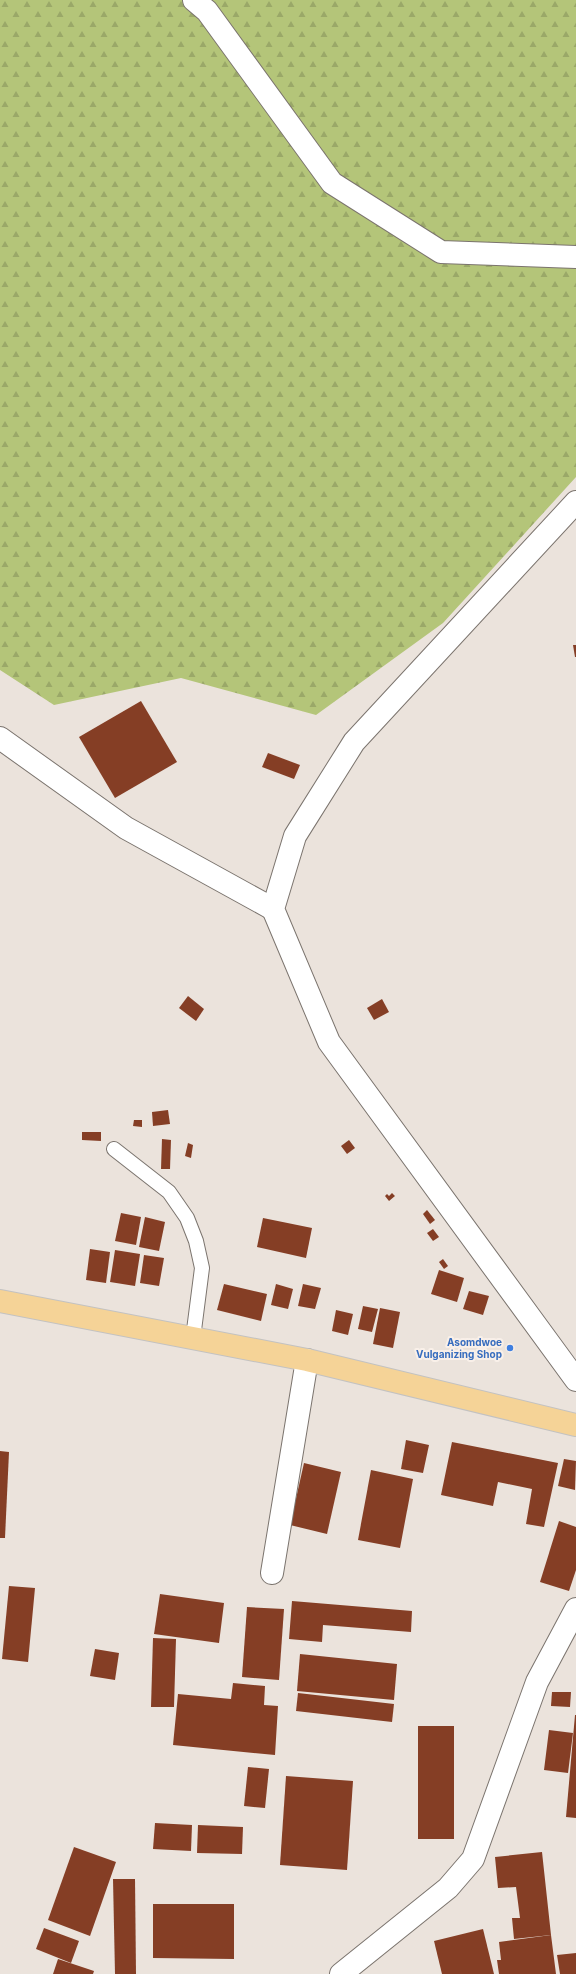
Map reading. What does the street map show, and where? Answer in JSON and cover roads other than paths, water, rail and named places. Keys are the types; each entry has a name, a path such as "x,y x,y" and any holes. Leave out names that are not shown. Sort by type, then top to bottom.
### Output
{"main road":[{"path":"0,1302 307,1360 576,1425"}],"street":[{"path":"194,0 207,11 332,183 441,252 576,257"},
{"path":"273,909 295,836 354,742 576,502"},
{"path":"0,738 126,828 273,909 329,1042 576,1380"},
{"path":"272,1573 307,1360"},
{"path":"341,1974 448,1888 473,1858 537,1682 576,1609"}],"lane":[{"path":"114,1149 169,1192 187,1218 196,1241 202,1268 193,1338"}],"place":[{"name":"Asomdwoe Vulganizing Shop","path":"510,1348"}]}
